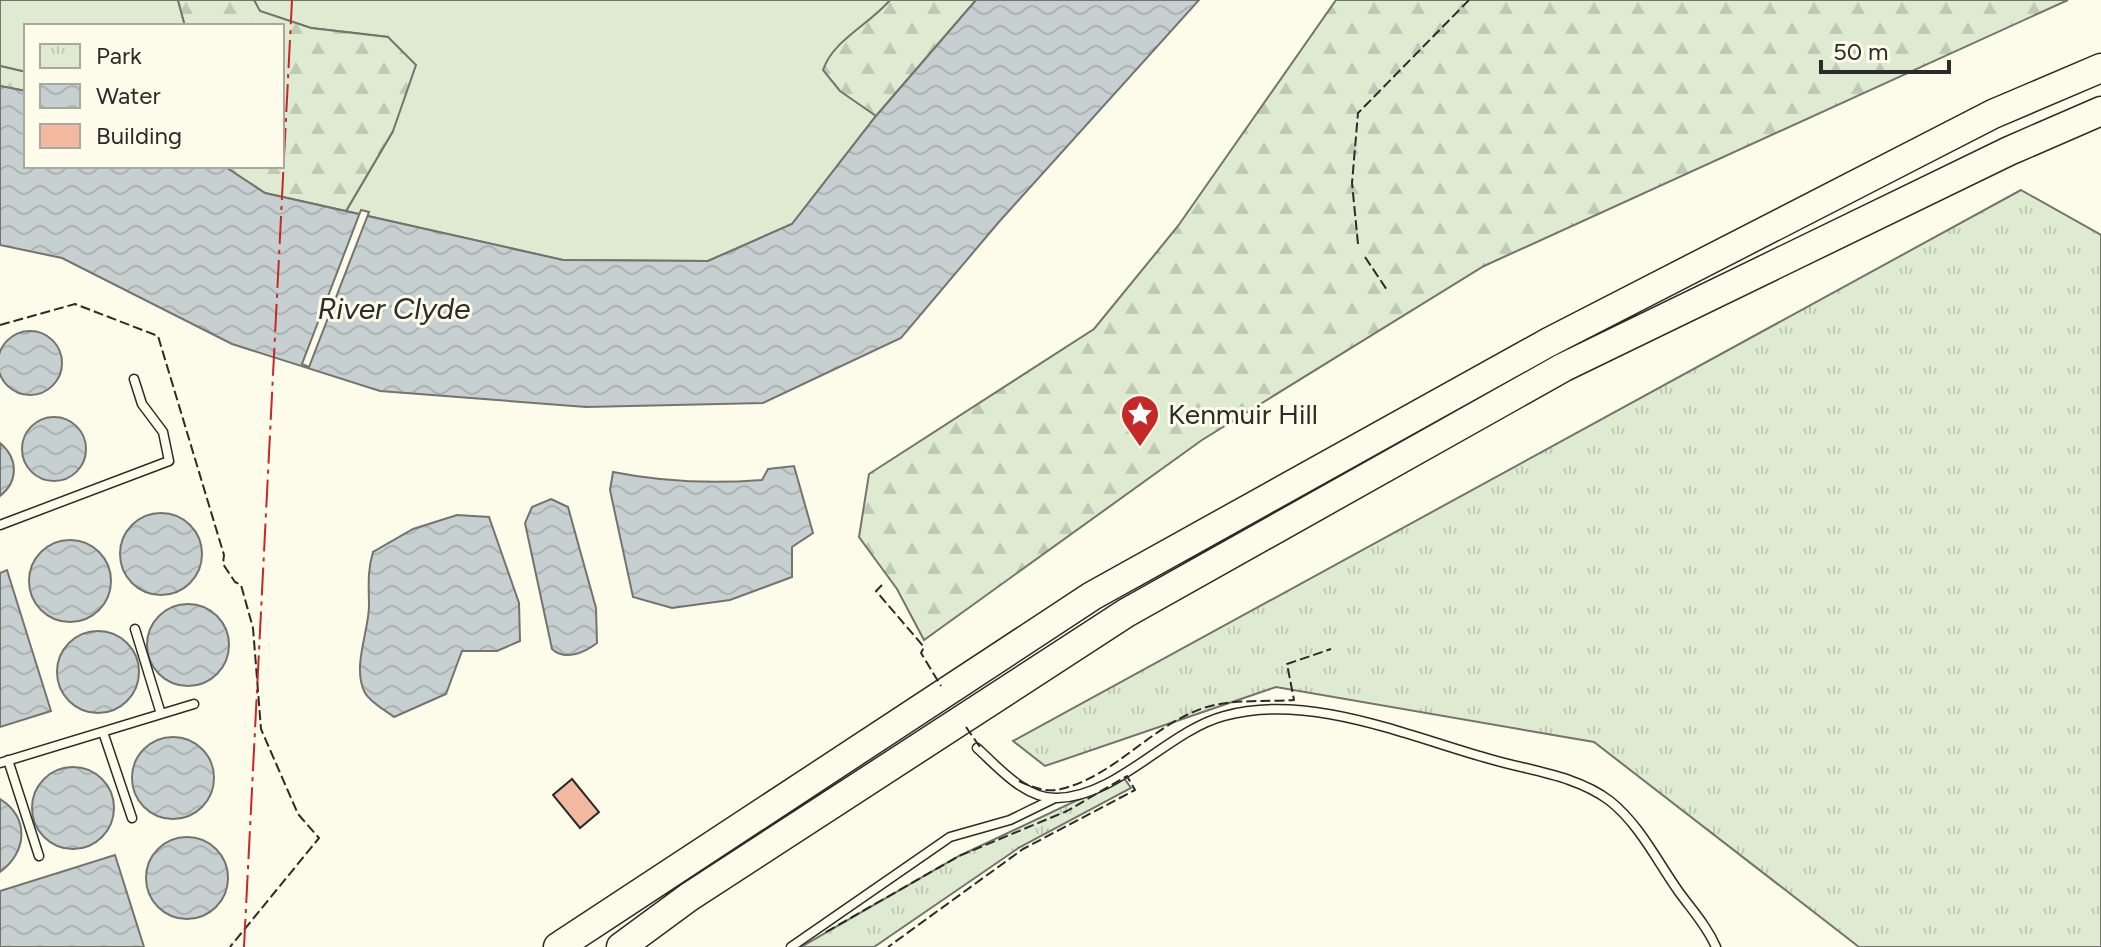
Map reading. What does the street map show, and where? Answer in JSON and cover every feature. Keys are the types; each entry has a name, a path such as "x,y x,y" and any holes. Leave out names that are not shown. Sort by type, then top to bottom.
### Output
{"highway":[{"path":"558,947 1092,596 1549,342 1993,114 2101,68"},
{"path":"621,947 689,897 1139,606 1564,367 1995,158 2101,111"}],"lane":[{"path":"0,525 169,461 163,432 142,404 134,379"},
{"path":"135,629 161,714"},
{"path":"39,856 4,761 194,704"},
{"path":"791,947 950,837 1010,820 1053,799 1087,791 1145,760 1188,731 1225,715 1258,711 1313,713 1390,727 1486,758 1564,777 1608,799 1629,818 1716,947"},
{"path":"103,732 132,818"},
{"path":"977,748 1033,794 1053,799"}],"green space":[{"path":"0,0 178,0 184,24 24,24 24,72 0,66"},
{"path":"178,0 254,0 260,11 311,28 388,37 416,65 393,131 346,211 265,193 227,168 284,168 284,24 184,24"},
{"path":"254,0 976,0 876,116 792,224 708,261 563,260 346,211 393,131 388,37 311,28 259,11"},
{"path":"890,0 976,0 876,116 840,91 823,70 843,41"},
{"path":"1336,0 2068,0 1484,266 1202,440 924,640 897,589 859,537 869,474 1094,329 1178,226"},
{"path":"0,66 24,72 24,91 0,86"},
{"path":"2021,190 2101,235 2101,947 1859,947 1594,742 1276,687 1045,766 1013,741"},
{"path":"1124,778 1131,788 1020,847 874,947 801,947 959,856"}],"water":[{"name":"River Clyde","path":"976,0 1199,0 998,223 901,338 763,403 586,407 380,391 232,344 62,258 0,245 0,86 24,91 24,168 227,168 265,193 563,260 708,261 792,224 876,116"},
{"path":"24,332 48,336 57,345 61,357 57,381 48,390 36,394 12,390 3,381 -1,369 3,345 12,336"},
{"path":"54,417 66,419 77,426 84,437 84,461 77,472 66,479 54,481 42,479 31,472 24,461 22,449 24,437 31,426 42,419"},
{"path":"0,443 10,456 14,470 11,484 0,496"},
{"path":"794,466 813,533 792,547 792,577 730,600 672,608 633,597 610,490 613,472 669,480 724,482 762,480 768,469"},
{"path":"551,499 568,507 596,608 597,643 569,655 552,649 525,523 532,507"},
{"path":"161,513 177,516 190,525 199,538 202,554 199,570 190,583 177,592 161,595 145,592 132,583 123,570 120,554 123,538 132,525 145,516"},
{"path":"457,515 489,517 519,603 520,641 497,651 462,651 446,694 394,717 368,697 361,683 373,552 413,529"},
{"path":"70,540 86,543 99,552 108,565 111,581 108,597 99,610 86,619 70,622 54,619 41,610 32,597 29,581 32,565 41,552 54,543"},
{"path":"7,570 51,711 0,727 0,573"},
{"path":"188,604 204,607 217,616 226,629 229,645 226,661 217,674 204,683 188,686 172,683 159,674 150,661 147,645 150,629 159,616 172,607"},
{"path":"98,631 114,634 127,643 136,656 139,672 136,688 127,701 114,710 98,713 82,710 69,701 60,688 57,672 60,656 69,643 82,634"},
{"path":"173,737 189,740 202,749 211,762 214,778 211,794 202,807 189,816 173,819 157,816 144,807 135,794 132,778 135,762 144,749 157,740"},
{"path":"73,767 89,770 102,779 111,792 114,808 111,824 102,837 89,846 73,849 57,846 44,837 35,824 32,808 35,792 44,779 57,770"},
{"path":"0,799 16,815 21,835 16,855 0,872"},
{"path":"187,837 203,840 216,849 225,862 228,878 225,894 216,907 203,916 187,919 171,916 158,907 149,894 146,878 149,862 158,849 171,840"},
{"path":"115,855 144,947 0,947 0,891"}],"pier":[{"path":"361,210 369,212 309,367 302,364"}],"building":[{"path":"572,779 599,812 580,828 553,795"}],"fence":[{"path":"1358,244 1352,183 1358,113 1469,0"},
{"path":"1365,257 1387,290"},
{"path":"0,325 75,304 158,336 224,555 223,564 235,582 241,585 253,628 261,729 298,814 319,838 230,947"},
{"path":"882,585 876,591 924,647 921,653 941,686"},
{"path":"1019,781 1045,790 1061,789 1099,773 1169,725 1207,707 1239,702 1294,700 1287,664 1331,649"},
{"path":"966,727 982,750"},
{"path":"826,932 959,856 1067,811 1127,776 1135,790 1023,849 888,947"}],"power":[{"path":"284,158 292,0"},
{"path":"244,947 283,168"}],"place":[{"name":"Kenmuir Hill","path":"1140,448"}]}
